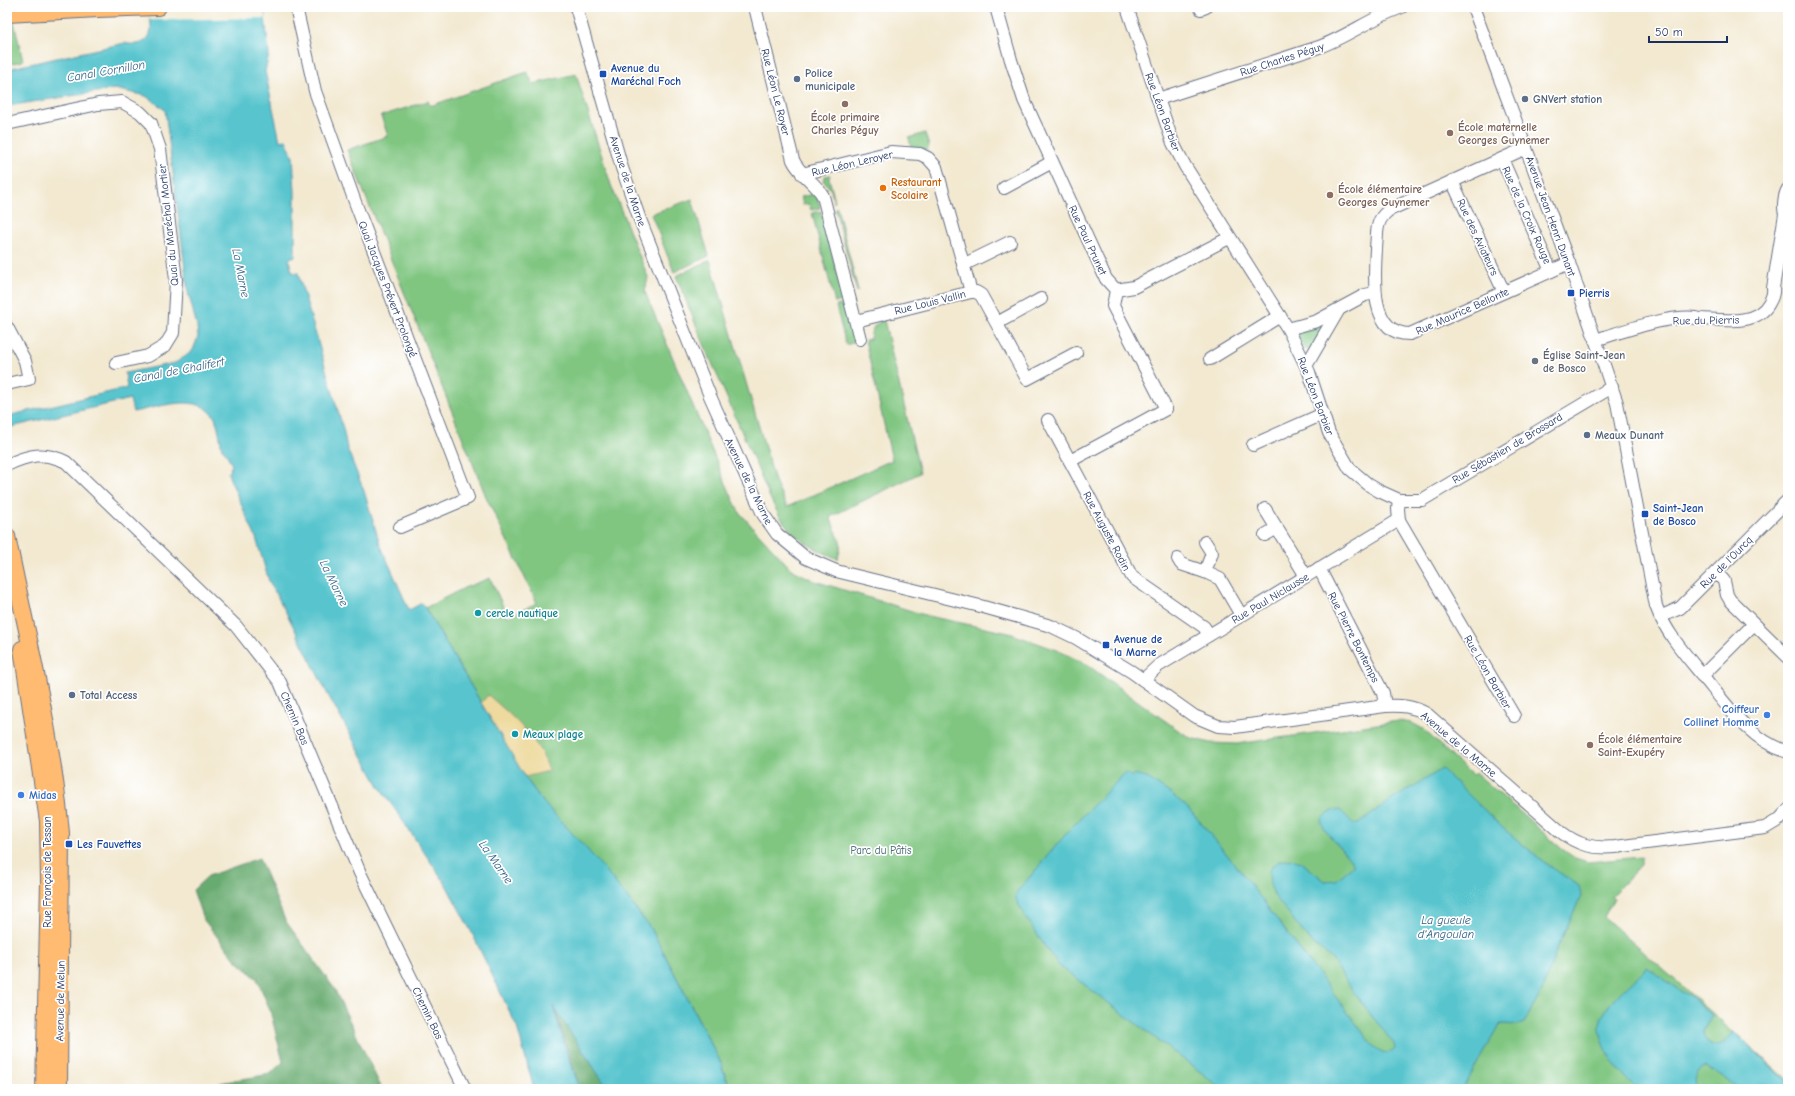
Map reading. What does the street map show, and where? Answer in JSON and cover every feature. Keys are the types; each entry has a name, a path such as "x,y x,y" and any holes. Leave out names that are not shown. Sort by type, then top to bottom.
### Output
{"main road":[{"path":"7,14 93,8 158,7"},
{"name":"Rue François de Tessan","path":"7,536 37,672 58,799 61,833 61,912"},
{"name":"Rue François de Tessan","path":"7,587 19,632 48,821 49,882 44,1089"},
{"name":"Avenue de Melun","path":"60,1089 61,912"}],"street":[{"name":"Quai Jacques Prévert Prolongé","path":"296,7 315,91 355,202 468,498 400,527"},
{"name":"Avenue de la Marne","path":"576,7 622,168 639,217 710,396 763,514 777,534 806,558 836,571 988,608 1051,626 1076,638 1143,680 1194,716 1218,726 1235,727 1385,706 1410,706 1427,714 1561,832 1570,839 1584,846 1593,848 1615,847 1765,828 1780,820 1788,810"},
{"name":"Rue Léon Le Royer","path":"755,7 793,160 802,174"},
{"name":"Rue Paul Prunet","path":"996,7 1024,100 1106,278 1116,290"},
{"name":"Rue Léon Barbier","path":"1127,7 1173,142 1184,166 1288,329 1306,366 1329,432 1350,469 1369,485 1399,500"},
{"name":"Rue Charles Péguy","path":"1158,99 1324,46 1383,15 1402,7"},
{"name":"Avenue Jean Henri Dunant","path":"1473,7 1569,263 1617,403 1656,606 1660,617 1674,641 1736,716 1759,737 1776,748 1788,752"},
{"name":"Quai du Maréchal Mortier","path":"7,124 98,104 122,102 140,112 151,122 160,149 176,280 173,333 165,346 148,356 116,363"},
{"name":"Rue Maurice Bellonte","path":"1526,148 1390,210 1380,219 1377,233 1375,293 1378,307 1389,327 1403,334 1418,331 1569,263"},
{"name":"Rue Léon Leroyer","path":"802,174 890,152 920,154 928,158 936,167 971,292"},
{"name":"Rue de la Croix Rouge","path":"1502,159 1551,271"},
{"path":"1004,188 1052,162"},
{"path":"802,174 819,189 823,196 860,339"},
{"name":"Rue des Aviateurs","path":"1452,182 1504,292"},
{"name":"Rue du Pierris","path":"1595,340 1670,320 1695,318 1738,320 1759,314 1767,306 1774,294 1774,276 1777,267 1785,214 1785,198 1788,189"},
{"path":"1070,461 1166,409 1113,306 1116,290 1134,287 1229,238"},
{"path":"963,265 1010,242"},
{"name":"Rue Louis Vallin","path":"856,321 976,292 981,295 1027,379 1076,353"},
{"path":"1288,329 1317,321 1369,294 1375,293"},
{"path":"997,323 1041,298"},
{"path":"1306,366 1338,310"},
{"path":"1210,359 1280,316"},
{"path":"7,326 25,361 29,379 7,384"},
{"name":"Rue Sébastien de Brossard","path":"1399,500 1422,500 1612,387"},
{"path":"1252,444 1323,414"},
{"name":"Rue Auguste Rodin","path":"1048,420 1132,577 1204,627 1209,635"},
{"name":"Chemin Bas","path":"7,465 26,456 53,456 66,462 236,626 280,682 360,873 465,1089"},
{"path":"1399,500 1399,520"},
{"name":"Rue de l'Ourcq","path":"1660,617 1680,608 1788,500"},
{"path":"1265,508 1306,576"},
{"name":"Rue Paul Niclausse","path":"1143,680 1158,666 1399,520"},
{"name":"Rue Léon Barbier","path":"1399,520 1514,716"},
{"path":"1265,535 1277,528"},
{"path":"1205,542 1212,553 1205,572"},
{"path":"1178,560 1181,564 1220,579 1241,616"},
{"name":"Rue Pierre Bontemps","path":"1319,568 1383,693 1385,706"},
{"path":"1716,572 1724,581 1727,595 1730,600 1788,657"},
{"path":"1702,676 1754,624"}],"green space":[{"path":"14,22 23,61 7,65 7,24"},
{"name":"Parc du Pâtis","path":"527,72 533,84 576,74 611,185 648,277 645,292 727,486 739,512 791,569 815,581 928,616 1009,633 1057,650 1086,664 1191,738 1210,743 1237,744 1398,721 1412,723 1423,729 1472,775 1476,773 1562,849 1575,858 1588,862 1641,857 1641,865 1611,896 1614,898 1604,917 1788,1080 1788,1089 731,1089 723,1067 652,930 628,899 543,802 525,777 425,608 464,588 490,578 508,617 537,603 487,499 347,150 388,136 381,116 428,101 430,106"},
{"path":"925,133 929,146 927,150 911,147 909,138"},
{"path":"830,175 829,178 834,203 831,190 823,180 825,176"},
{"path":"817,193 820,208 811,210 809,204 803,205 801,197"},
{"path":"692,199 709,256 674,272 651,214"},
{"path":"837,207 858,291 857,292 835,208"},
{"path":"821,211 844,300 835,303 812,213"},
{"path":"710,260 775,481 787,507 892,460 865,340 870,339 874,327 884,320 920,473 830,517 841,544 838,559 809,545 793,533 786,525 769,496 722,387 676,276"},
{"path":"845,304 855,342 846,345 836,306"},
{"path":"1328,320 1311,350 1304,349 1296,334 1302,330 1317,328"},
{"path":"259,858 285,920 334,988 382,1089 222,1089 220,1083 270,1074 283,1062 270,1010 257,979 235,959 203,919 193,890 208,876"},
{"path":"553,1004 608,1089 580,1089"}],"sand":[{"name":"Meaux plage","path":"488,695 516,720 532,738 545,759 549,771 525,777 481,703"}],"water":[{"path":"147,7 264,7 269,55 265,71 280,141 286,140 293,156 295,192 295,257 291,257 289,260 292,272 298,273 343,428 347,448 364,491 380,544 409,610 422,603 525,777 543,802 611,877 652,930 723,1067 722,1068 730,1089 608,1089 553,1006 568,1056 580,1089 534,1089 517,1027 471,931 445,883 379,786 327,693 269,581 256,538 228,473 232,465 225,451 222,449 215,418 208,410 199,405 177,403 133,412 130,399 7,428 7,416 127,388 125,373 175,363 193,350 198,337 197,326 188,292 165,110 146,96 115,89 7,106 7,69 125,43 139,44 147,39 151,31 151,21"},
{"name":"La gueule d'Angoulan","path":"1442,769 1504,829 1544,862 1579,886 1581,896 1558,947 1541,993 1524,1023 1518,1025 1501,1024 1497,1028 1462,1089 1223,1089 1058,965 1025,917 1016,899 1016,893 1071,828 1123,775 1127,773 1131,777 1135,774 1149,779 1186,806 1201,823 1238,868 1370,1042 1381,1052 1392,1052 1395,1049 1394,1044 1356,996 1331,958 1309,940 1274,895 1270,883 1269,872 1271,867 1279,861 1292,859 1301,862 1325,881 1336,880 1353,866 1353,863 1324,829 1321,821 1324,816 1331,812 1340,810 1354,824 1358,824 1393,799"},
{"path":"1647,967 1682,992 1689,995 1712,1015 1703,1031 1704,1037 1708,1042 1716,1046 1722,1044 1734,1032 1788,1082 1788,1089 1740,1089 1705,1066 1699,1070 1695,1079 1698,1089 1638,1089 1633,1085 1621,1073 1608,1054 1601,1037 1600,1027 1601,1019 1611,1003"}],"pier":[{"path":"147,7 264,7 265,18 150,20"}],"place":[{"name":"Avenue du Maréchal Foch","path":"603,74"},
{"name":"Police municipale","path":"797,79"},
{"name":"GNVert station","path":"1525,99"},
{"name":"École primaire Charles Péguy","path":"845,104"},
{"name":"École maternelle Georges Guynemer","path":"1450,133"},
{"name":"Restaurant Scolaire","path":"883,188"},
{"name":"École élémentaire Georges Guynemer","path":"1330,195"},
{"name":"Pierris","path":"1571,293"},
{"name":"Église Saint-Jean de Bosco","path":"1535,361"},
{"name":"Meaux Dunant","path":"1587,435"},
{"name":"Saint-Jean de Bosco","path":"1645,514"},
{"name":"cercle nautique","path":"478,613"},
{"name":"Avenue de la Marne","path":"1106,645"},
{"name":"Total Access","path":"72,695"},
{"name":"Coiffeur Collinet Homme","path":"1767,715"},
{"name":"Meaux plage","path":"515,734"},
{"name":"École élémentaire Saint-Exupéry","path":"1590,745"},
{"name":"Midas","path":"21,795"},
{"name":"Les Fauvettes","path":"69,844"}],"water label":[{"name":"Canal Cornillon","path":"106,71"},
{"name":"La Marne","path":"241,273"},
{"name":"Canal de Chalifert","path":"179,370"},
{"name":"La Marne","path":"334,583"},
{"name":"La Marne","path":"496,862"}]}
